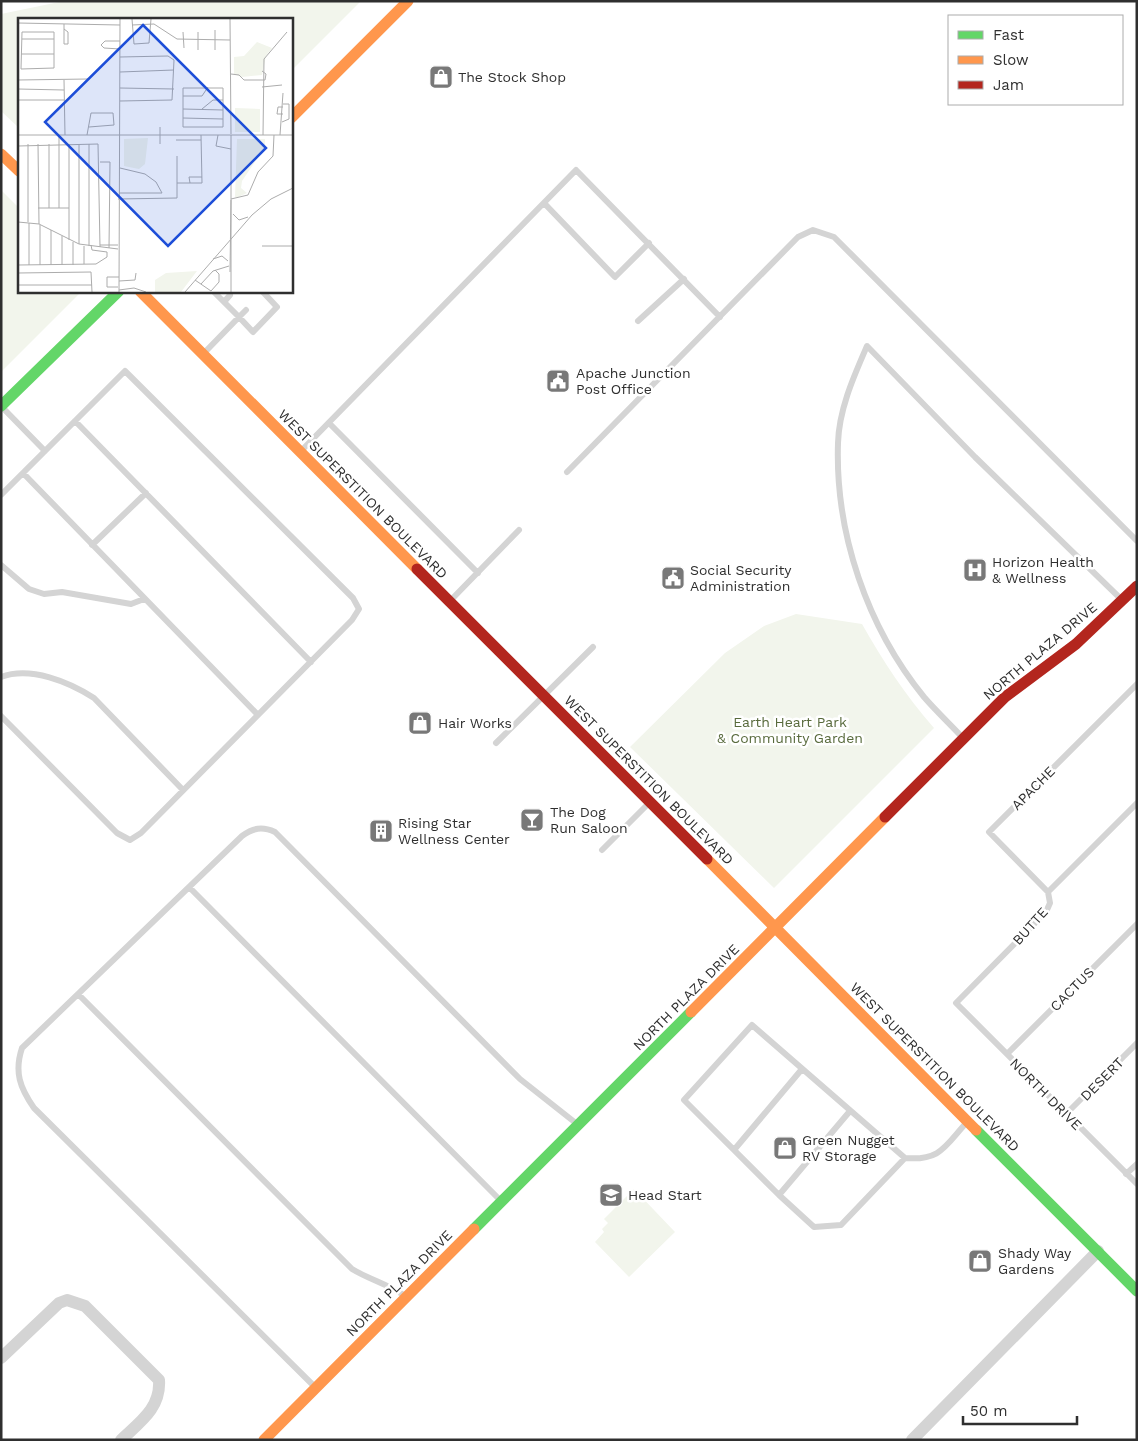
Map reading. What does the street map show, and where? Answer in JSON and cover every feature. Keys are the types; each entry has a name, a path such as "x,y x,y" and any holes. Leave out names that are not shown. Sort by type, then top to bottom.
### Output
{"main road":[{"path":"292,117 408,1"},
{"path":"1,154 18,170"},
{"path":"1,406 118,292"},
{"name":"WEST SUPERSTITION BOULEVARD","path":"141,292 1098,1251 1135,1285"},
{"name":"NORTH PLAZA DRIVE","path":"270,1438 315,1388 1005,697 1076,644 1137,586"}],"street":[{"path":"912,1440 1098,1251"},
{"path":"1,1358 52,1308 67,1300 85,1306 160,1380 160,1393 152,1409 121,1440"}],"lane":[{"path":"300,452 576,170 720,317"},
{"path":"544,203 615,277 649,243"},
{"path":"567,472 798,237 813,230 834,237 1137,541"},
{"path":"638,321 684,279"},
{"path":"214,292 253,332 278,307 263,292 257,299"},
{"path":"224,302 230,296"},
{"path":"202,355 246,310"},
{"path":"964,739 924,696 896,657 870,611 852,556 842,507 838,442 848,391 868,346 975,457 1122,600"},
{"path":"1,494 125,371 353,598 359,608 352,620 311,662 141,833 130,840 117,833 1,716"},
{"path":"1,406 45,451"},
{"path":"75,421 311,662"},
{"path":"329,422 478,573"},
{"path":"22,473 258,715"},
{"path":"92,546 146,493"},
{"path":"449,602 519,530"},
{"path":"1,565 29,589 44,594 62,592 131,604 144,599"},
{"path":"496,743 593,647"},
{"path":"1,677 14,674 30,674 54,679 79,689 94,698 183,790"},
{"name":"APACHE","path":"1048,892 989,832 1137,684"},
{"path":"602,850 650,802"},
{"name":"BUTTE","path":"956,1003 1046,912 1050,903 1048,892 1137,804"},
{"path":"315,1388 34,1108 24,1094 18,1076 17,1062 22,1048 242,836 258,828 275,832 520,1079 578,1125"},
{"path":"189,887 502,1202"},
{"name":"CACTUS","path":"1007,1054 1137,924"},
{"path":"78,994 352,1269 367,1278 389,1285 406,1297"},
{"name":"NORTH DRIVE","path":"956,1003 1137,1184"},
{"path":"905,1158 841,1225 814,1227 779,1195 684,1100 752,1025 905,1158 921,1160 937,1155 968,1121"},
{"name":"DESERT","path":"1066,1114 1137,1043"},
{"path":"734,1150 802,1069"},
{"path":"779,1195 850,1111"},
{"path":"1126,1174 1137,1164"}],"green space":[{"path":"64,1 361,1 292,70 292,18 18,18 18,127 1,111 1,14"},
{"path":"1,190 18,207 18,292 81,292 1,372"},
{"name":"Earth Heart Park & Community Garden","path":"796,614 862,624 895,678 934,728 774,888 630,747 725,653 764,626"},
{"path":"634,1189 675,1232 629,1277 595,1242 604,1232 602,1229 608,1223 604,1219"}],"traffic: fast":[{"path":"1,406 118,292"},
{"path":"474,1229 691,1012"},
{"path":"976,1130 1137,1291"}],"traffic: slow":[{"path":"292,117 408,1"},
{"path":"1,154 18,170"},
{"path":"141,292 417,569"},
{"path":"691,1012 885,817"},
{"path":"707,859 976,1130"},
{"path":"264,1440 474,1229"}],"traffic: jam":[{"path":"417,569 707,859"},
{"path":"885,817 1005,697 1076,644 1137,586"}],"place":[{"name":"The Stock Shop","path":"441,77"},
{"name":"Apache Junction Post Office","path":"558,381"},
{"name":"Horizon Health & Wellness","path":"975,570"},
{"name":"Social Security Administration","path":"673,578"},
{"name":"Hair Works","path":"420,723"},
{"name":"The Dog Run Saloon","path":"532,820"},
{"name":"Rising Star Wellness Center","path":"381,831"},
{"name":"Green Nugget RV Storage","path":"785,1148"},
{"name":"Head Start","path":"611,1195"},
{"name":"Shady Way Gardens","path":"980,1261"}]}
